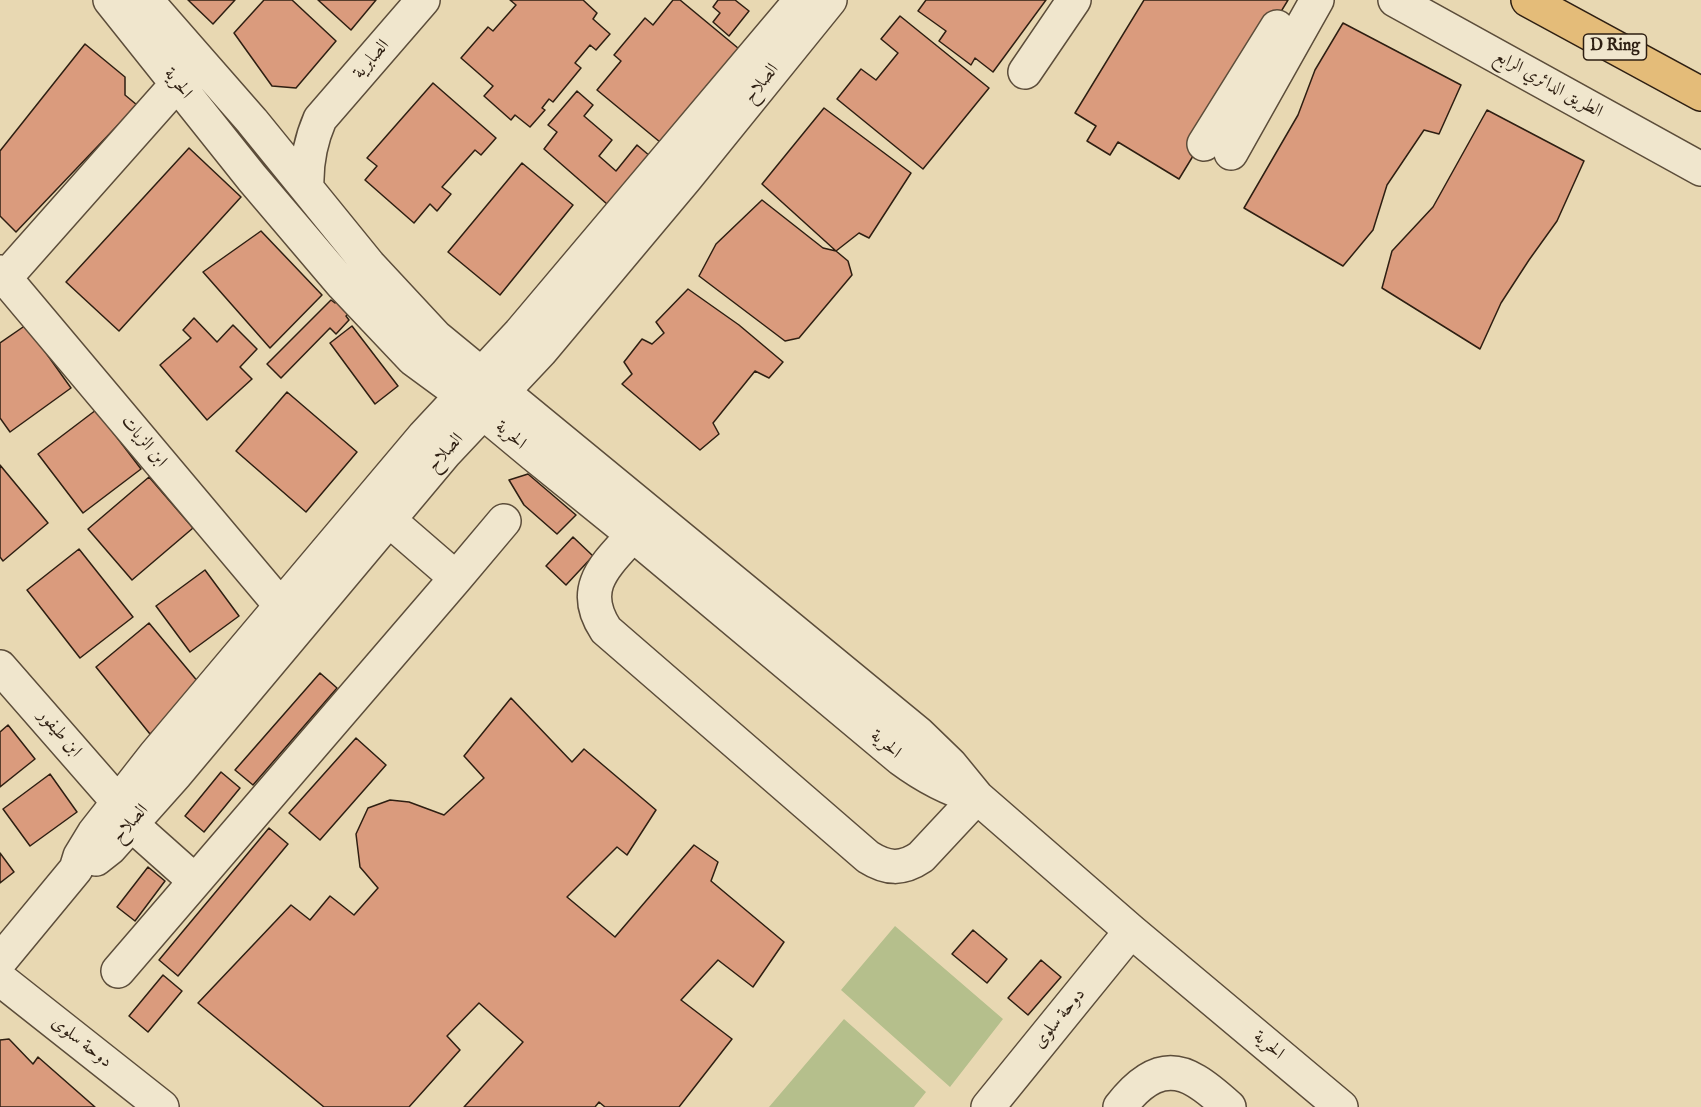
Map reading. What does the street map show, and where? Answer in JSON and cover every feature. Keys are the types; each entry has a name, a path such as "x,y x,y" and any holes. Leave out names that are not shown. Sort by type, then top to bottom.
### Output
{"main road":[{"name":"D Ring","path":"1528,0 1701,94"}],"street":[{"name":"الحرية","path":"110,0 252,178 343,285 413,358 483,393 919,734 950,764 977,798 1341,1107"},
{"name":"الحرية","path":"146,0 252,121 369,265 436,337 483,393 633,535 901,759 915,770 945,786 977,798"},
{"name":"الصابرية","path":"307,188 308,152 320,120 423,0"},
{"name":"الصلاح","path":"125,813 184,765 445,453 520,333 801,0"},
{"name":"الصلاح","path":"0,961 76,869 105,852 155,755 424,436 541,351 686,178 830,0"},
{"path":"1025,72 1074,0"},
{"path":"1294,0 1217,148 1317,0"},
{"name":"الطريق الدائري الرابع","path":"1395,0 1701,169"},
{"name":"ابن الزيات","path":"177,84 2,275 281,606"},
{"path":"252,121 284,126 320,120"},
{"path":"389,520 456,578"},
{"path":"118,971 504,521"},
{"path":"633,535 600,573 596,584 593,596 595,608 606,630 868,857 889,867 900,867 911,863 921,857 977,798"},
{"name":"ابن طيفور","path":"0,667 125,813 195,881"},
{"name":"دوحة سلوى","path":"988,1107 1131,931"},
{"name":"دوحة سلوى","path":"0,979 162,1107"},
{"path":"1120,1107 1136,1087 1149,1078 1164,1074 1179,1074 1194,1079 1230,1107"}],"green space":[{"path":"895,926 1003,1019 950,1087 841,990"},
{"path":"844,1019 926,1092 914,1107 769,1107"}],"building":[{"path":"188,0 235,0 213,24"},
{"path":"264,0 292,0 336,41 296,88 272,86 234,33"},
{"path":"318,0 376,0 351,30"},
{"path":"510,0 583,0 597,13 593,19 610,34 596,50 590,45 575,63 581,68 553,102 549,99 542,108 545,110 530,127 515,115 511,120 484,96 493,86 461,58 488,27 493,31 516,5"},
{"path":"673,0 680,0 744,53 666,147 597,90 621,61 614,55 645,18 653,25"},
{"path":"718,0 735,0 749,11 729,36 713,22 720,13 713,7"},
{"path":"926,0 1046,0 993,72 975,58 971,65 939,41 946,31 918,11"},
{"path":"1144,0 1288,0 1179,179 1118,142 1110,155 1087,141 1096,126 1075,113"},
{"path":"900,16 989,88 923,169 837,99 861,69 876,80 898,53 881,39"},
{"path":"1343,23 1461,85 1439,134 1424,130 1387,185 1373,230 1343,266 1244,208 1298,115 1315,70"},
{"path":"85,44 125,77 125,95 137,105 16,232 0,216 0,151"},
{"path":"433,83 496,138 481,155 475,150 442,187 451,194 437,211 430,204 414,223 365,180 377,166 367,158"},
{"path":"577,91 593,105 584,116 612,140 599,156 616,171 637,145 657,162 615,211 544,149 557,132 548,125"},
{"path":"824,108 911,173 869,238 859,233 836,251 762,184"},
{"path":"1487,110 1584,161 1557,221 1501,303 1480,349 1382,288 1392,251 1433,207"},
{"path":"189,148 241,197 119,331 66,282"},
{"path":"522,163 573,205 500,295 448,252"},
{"path":"762,200 823,248 836,251 848,261 852,275 799,338 785,341 699,276 716,244"},
{"path":"261,231 322,295 270,348 203,272"},
{"path":"688,289 739,325 783,362 769,378 755,371 713,423 719,434 700,450 622,384 632,374 624,362 642,339 652,344 664,333 656,322"},
{"path":"341,297 353,309 346,316 349,320 336,334 330,328 281,378 267,364 331,300 335,303"},
{"path":"194,318 217,342 233,325 257,349 240,367 252,379 207,420 160,365 191,338 183,330"},
{"path":"26,325 71,388 10,432 0,418 0,343"},
{"path":"352,326 398,386 375,404 330,343"},
{"path":"287,392 357,452 306,512 236,451"},
{"path":"96,410 141,469 83,513 38,454"},
{"path":"0,465 48,523 3,561 0,557"},
{"path":"528,474 576,515 557,534 524,505 509,480"},
{"path":"149,477 193,528 132,580 88,529"},
{"path":"573,537 593,556 566,585 546,566"},
{"path":"79,549 133,617 80,658 27,590"},
{"path":"205,570 239,616 190,652 156,606"},
{"path":"149,623 204,689 150,734 96,667"},
{"path":"320,673 337,688 253,785 235,770"},
{"path":"511,698 572,762 584,749 656,810 627,855 617,847 567,897 615,937 694,845 718,862 711,881 784,942 753,987 718,960 681,1000 732,1039 679,1107 605,1107 599,1102 595,1107 464,1107 523,1042 479,1003 447,1036 460,1050 409,1107 324,1107 198,1003 291,905 310,920 330,896 354,915 378,888 360,867 356,834 368,808 390,800 409,802 444,815 484,778 464,756"},
{"path":"8,725 35,759 0,787 0,732"},
{"path":"356,738 386,765 320,840 289,813"},
{"path":"221,772 240,788 204,832 185,816"},
{"path":"50,774 77,812 30,846 3,809"},
{"path":"269,828 288,844 178,976 159,960"},
{"path":"0,853 14,872 0,883"},
{"path":"148,867 165,881 135,921 117,907"},
{"path":"973,930 1007,959 987,983 952,954"},
{"path":"1041,960 1061,977 1028,1015 1008,998"},
{"path":"163,975 182,991 148,1032 129,1016"},
{"path":"9,1039 33,1064 38,1057 95,1107 0,1107 0,1040"}]}
